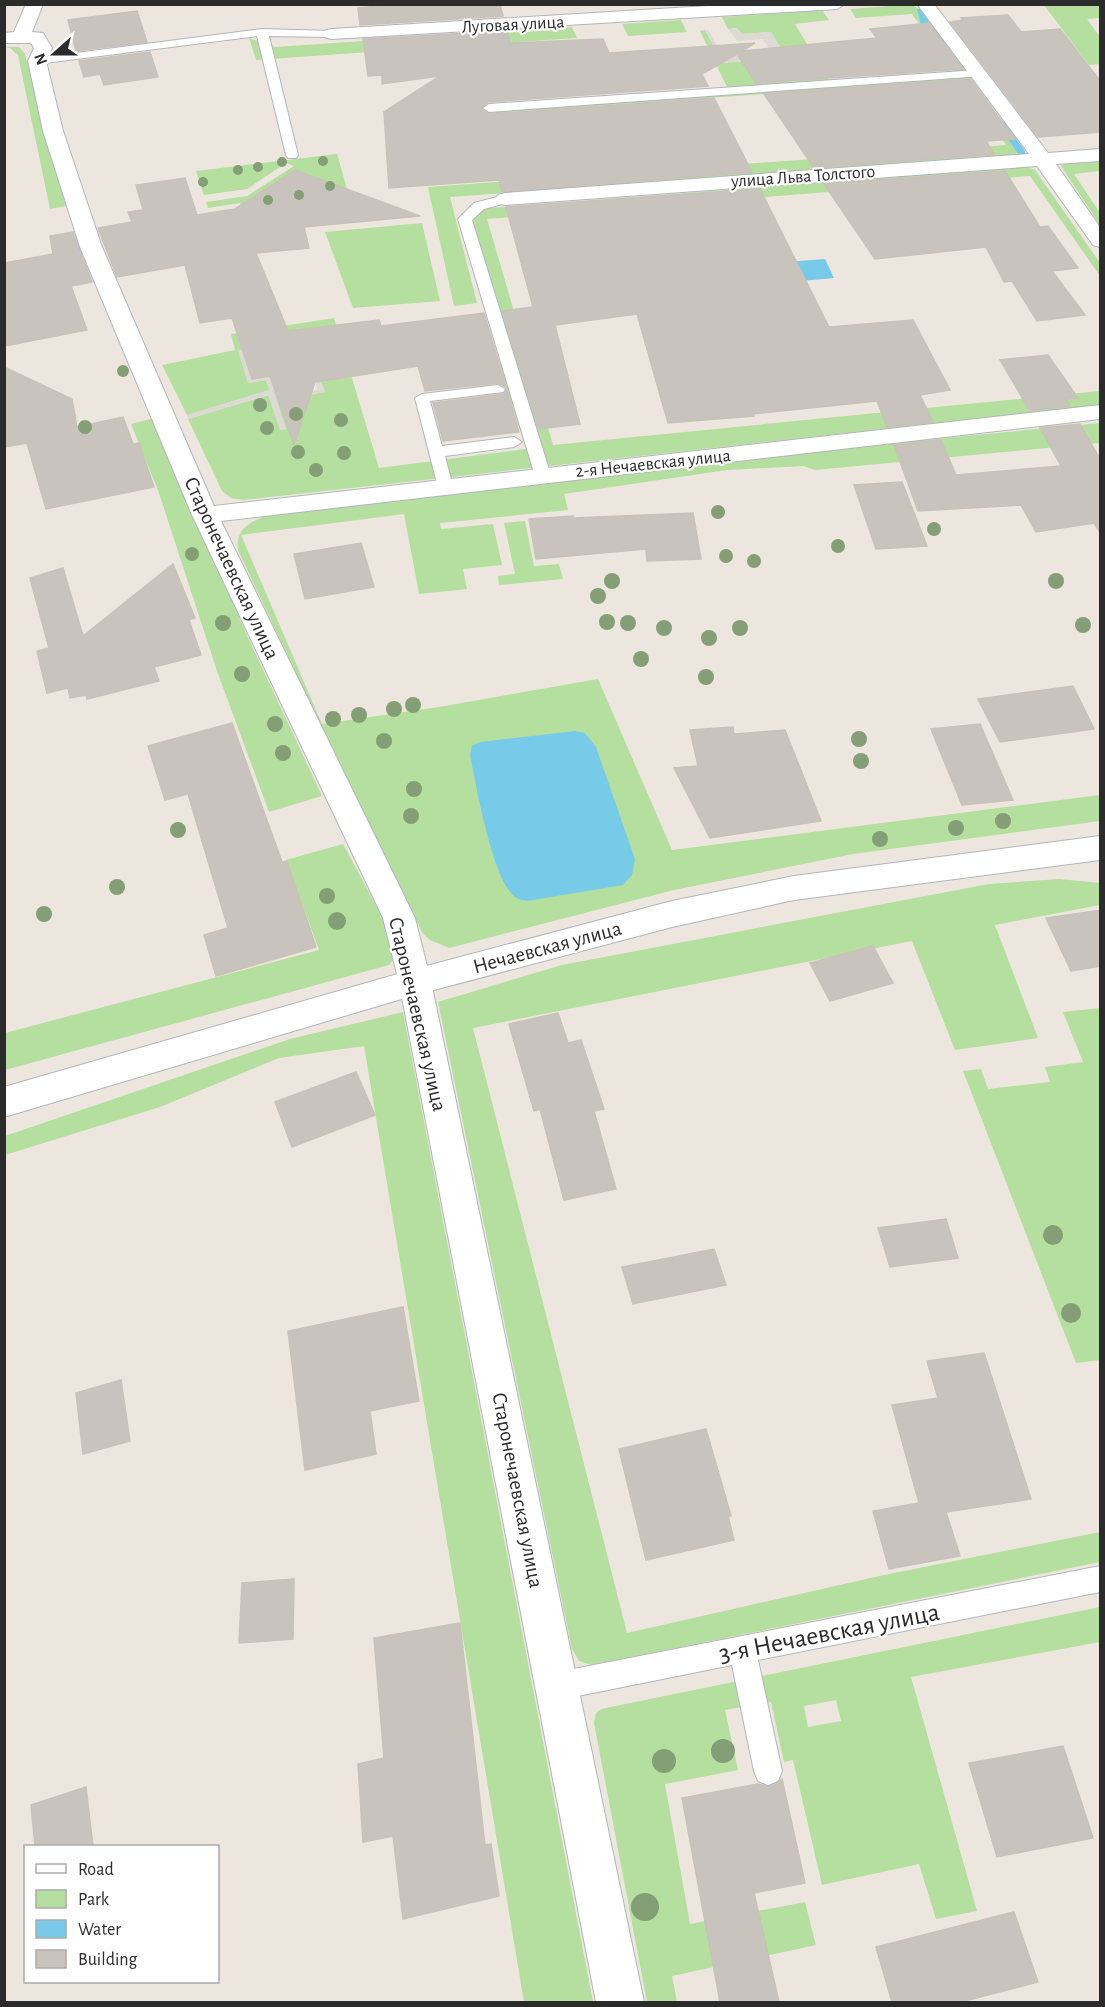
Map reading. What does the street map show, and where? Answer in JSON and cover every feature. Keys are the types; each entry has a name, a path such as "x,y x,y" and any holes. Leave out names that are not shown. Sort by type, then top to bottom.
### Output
{"street":[{"path":"19,43 35,4"},
{"name":"Луговая улица","path":"332,34 837,4"},
{"path":"925,4 1101,241"},
{"name":"Старонечаевская улица","path":"19,43 53,131 91,247 205,514 399,918 415,982 620,2002"},
{"name":"улица Льва Толстого","path":"505,199 1101,155"},
{"name":"2-я Нечаевская улица","path":"205,514 1101,412"},
{"name":"Нечаевская улица","path":"4,1102 415,982 672,914 794,888 1101,848"}],"lane":[{"path":"262,32 292,155"},
{"path":"19,43 262,32 332,34"},
{"path":"489,108 978,74"},
{"path":"505,199 479,206 465,219 543,476"},
{"path":"445,487 422,398 498,389"},
{"path":"436,452 514,442"},
{"name":"3-я Нечаевская улица","path":"558,1686 1101,1579"},
{"path":"742,1650 768,1771"}],"green space":[{"path":"1044,5 1100,5 1100,18 1087,19 1100,37 1100,64 1089,65"},
{"path":"914,6 923,11 1028,157 450,197 477,303 454,306 428,187 1006,145 960,80 485,114 483,106 728,89 700,31 705,30 723,63 786,57 771,32 741,34 737,28 728,29 722,17 822,10 829,20 795,24 829,81 954,72 912,14 856,18 850,9"},
{"path":"681,20 687,32 628,36 622,24"},
{"path":"572,27 577,38 473,45 470,34"},
{"path":"438,36 440,47 256,60 249,38 275,47"},
{"path":"4,47 19,47 25,54 66,206 50,209 18,55 10,48"},
{"path":"337,154 349,196 242,209 240,203 208,208 206,202 247,196 294,166 286,163 247,189 204,195 196,171"},
{"path":"1100,160 1100,171 1074,174 1100,213 1100,225 1061,166 1065,163"},
{"path":"1028,167 1035,170 1100,263 1100,276 1030,176 487,219 553,445 1100,391 1100,405 243,500 231,498 222,491 188,419 269,395 280,430 286,429 273,391 282,389 286,399 325,392 320,379 238,350 248,383 266,380 270,390 187,415 162,365 235,350 231,334 334,318 379,468 526,449 497,360 512,348 473,221 480,212 490,208"},
{"path":"422,223 440,301 353,308 325,232"},
{"path":"155,418 246,633 322,796 269,812 217,671 158,490 131,424"},
{"path":"1100,423 1100,443 815,470 803,466 727,470 564,494 568,510 440,523 441,529 493,524 502,565 463,569 467,589 419,594 404,514 241,535 322,724 439,707 598,679 672,850 1100,795 1100,821 853,854 674,890 449,948 430,940 423,934 342,772 238,550 239,536 246,526 270,515 736,458"},
{"path":"525,521 534,566 559,564 563,579 499,585 498,576 515,574 504,523"},
{"path":"343,844 387,926 394,959 389,965 5,1070 5,1033 319,950 286,860"},
{"path":"1059,879 1100,883 1100,905 995,925 1038,1038 955,1050 912,941 473,1028 627,1633 884,1575 1100,1532 1100,1562 592,1665 579,1661 572,1649 438,1002 562,965 989,884"},
{"path":"1100,1008 1100,1360 1076,1363 963,1071 981,1069 988,1089 1050,1082 1045,1067 1083,1062 1063,1012"},
{"path":"403,1012 593,2002 524,2002 364,1046 279,1058 160,1107 5,1155 5,1136 290,1039"},
{"path":"1100,1607 1100,1642 911,1677 977,1911 936,1919 919,1864 822,1885 793,1760 784,1762 771,1702 725,1710 738,1770 665,1784 690,1924 805,1902 816,1945 672,1976 677,2002 647,2002 594,1723 596,1713 601,1709","holes":["836,1700 841,1721 808,1727 804,1706"]}],"shaded area":[{"path":"737,28 742,34 771,32 787,57 723,63 705,30 708,30 723,56 771,52 763,39 737,41 728,29"},
{"path":"305,338 325,392 286,399 282,389 274,391 286,429 280,430 268,395 188,419 187,415 269,390 266,380 248,383 238,350","holes":["244,352 315,380 318,390 290,395 286,385 274,387 270,376 252,379"]}],"water":[{"path":"825,259 834,278 768,284 759,264"},
{"path":"575,731 585,733 596,747 635,859 632,875 623,885 527,901 520,899 514,896 506,886 492,851 470,755 472,746 480,742"}],"building":[{"path":"402,4 500,4 503,16 360,25 358,8"},
{"path":"137,11 147,42 76,51 68,20"},
{"path":"1008,15 1021,32 1060,29 1101,82 1101,132 1038,137 950,22 963,20 961,18"},
{"path":"929,23 963,69 756,83 737,54 702,74 708,86 488,102 481,109 489,114 714,98 752,172 502,192 499,180 389,188 384,112 440,76 382,84 382,75 368,76 363,39 507,31 510,43 603,39 609,53 755,43 742,51 877,38 870,29"},
{"path":"150,52 158,77 104,85 100,74 84,77 79,61"},
{"path":"970,79 1015,139 986,141 994,154 814,168 764,94"},
{"path":"295,170 420,216 304,227 309,248 256,253 288,331 379,320 381,326 484,313 506,387 498,383 425,391 418,366 315,382 294,445 270,376 252,379 232,318 200,323 185,265 117,277 98,228 132,222 128,212 143,210 136,185 185,178 197,215 235,209"},
{"path":"1005,171 1040,227 1048,226 1078,268 1052,271 1085,315 1037,321 1012,281 1004,282 986,247 875,259 824,184"},
{"path":"760,189 829,327 913,320 950,390 920,395 933,422 887,427 877,401 753,414 754,416 668,423 637,314 555,325 580,424 539,429 502,311 533,307 506,207"},
{"path":"73,232 92,282 71,286 87,330 4,346 4,263 53,254 50,236"},
{"path":"1048,355 1078,398 1066,399 1070,406 1030,411 1000,360"},
{"path":"4,367 72,399 77,427 123,417 133,444 139,443 154,487 46,509 27,443 4,447"},
{"path":"507,390 519,432 443,441 433,403 503,394"},
{"path":"1080,424 1101,461 1101,534 1094,523 1036,532 1021,505 918,511 894,445 941,440 956,475 1061,466 1040,428"},
{"path":"902,482 927,546 876,549 854,485"},
{"path":"693,513 701,559 647,561 646,549 536,559 529,519 573,516 573,518"},
{"path":"361,543 374,587 305,599 294,554"},
{"path":"173,564 195,618 189,620 201,655 154,667 159,681 87,699 86,695 70,698 68,688 47,693 37,651 49,648 30,578 63,568 83,636"},
{"path":"1073,686 1094,729 1000,742 978,699"},
{"path":"232,723 282,862 287,861 316,947 216,976 204,935 228,928 188,794 165,800 148,746"},
{"path":"980,724 1013,800 962,805 931,729"},
{"path":"733,727 734,734 785,730 821,821 710,838 674,768 698,766 690,730"},
{"path":"1101,910 1101,966 1071,971 1046,918"},
{"path":"873,946 893,983 830,1001 810,963"},
{"path":"558,1013 568,1043 581,1040 604,1109 594,1111 616,1189 564,1200 540,1109 534,1111 509,1024"},
{"path":"356,1072 375,1115 292,1147 275,1102"},
{"path":"946,1219 958,1258 890,1267 878,1228"},
{"path":"714,1249 726,1285 633,1304 622,1267"},
{"path":"403,1307 419,1401 370,1411 376,1454 305,1470 288,1331"},
{"path":"984,1353 1031,1499 946,1512 960,1556 889,1569 873,1511 919,1503 892,1405 938,1398 927,1361"},
{"path":"121,1380 130,1441 83,1454 76,1393"},
{"path":"706,1429 731,1516 728,1516 734,1540 646,1560 619,1449"},
{"path":"294,1579 293,1639 239,1643 242,1583"},
{"path":"460,1623 485,1845 491,1844 499,1896 403,1919 393,1836 363,1842 358,1764 384,1758 374,1638"},
{"path":"1063,1746 1093,1838 997,1857 969,1763"},
{"path":"782,1779 805,1883 754,1893 779,2002 720,2002 682,1798 758,1784 769,1787"},
{"path":"86,1787 93,1845 35,1845 31,1805"},
{"path":"1014,1912 1038,1982 961,2002 892,2002 876,1947"}],"waterway":[{"path":"920,11 925,18 924,23 933,27 943,42"},
{"path":"1001,124 1022,153"}]}
